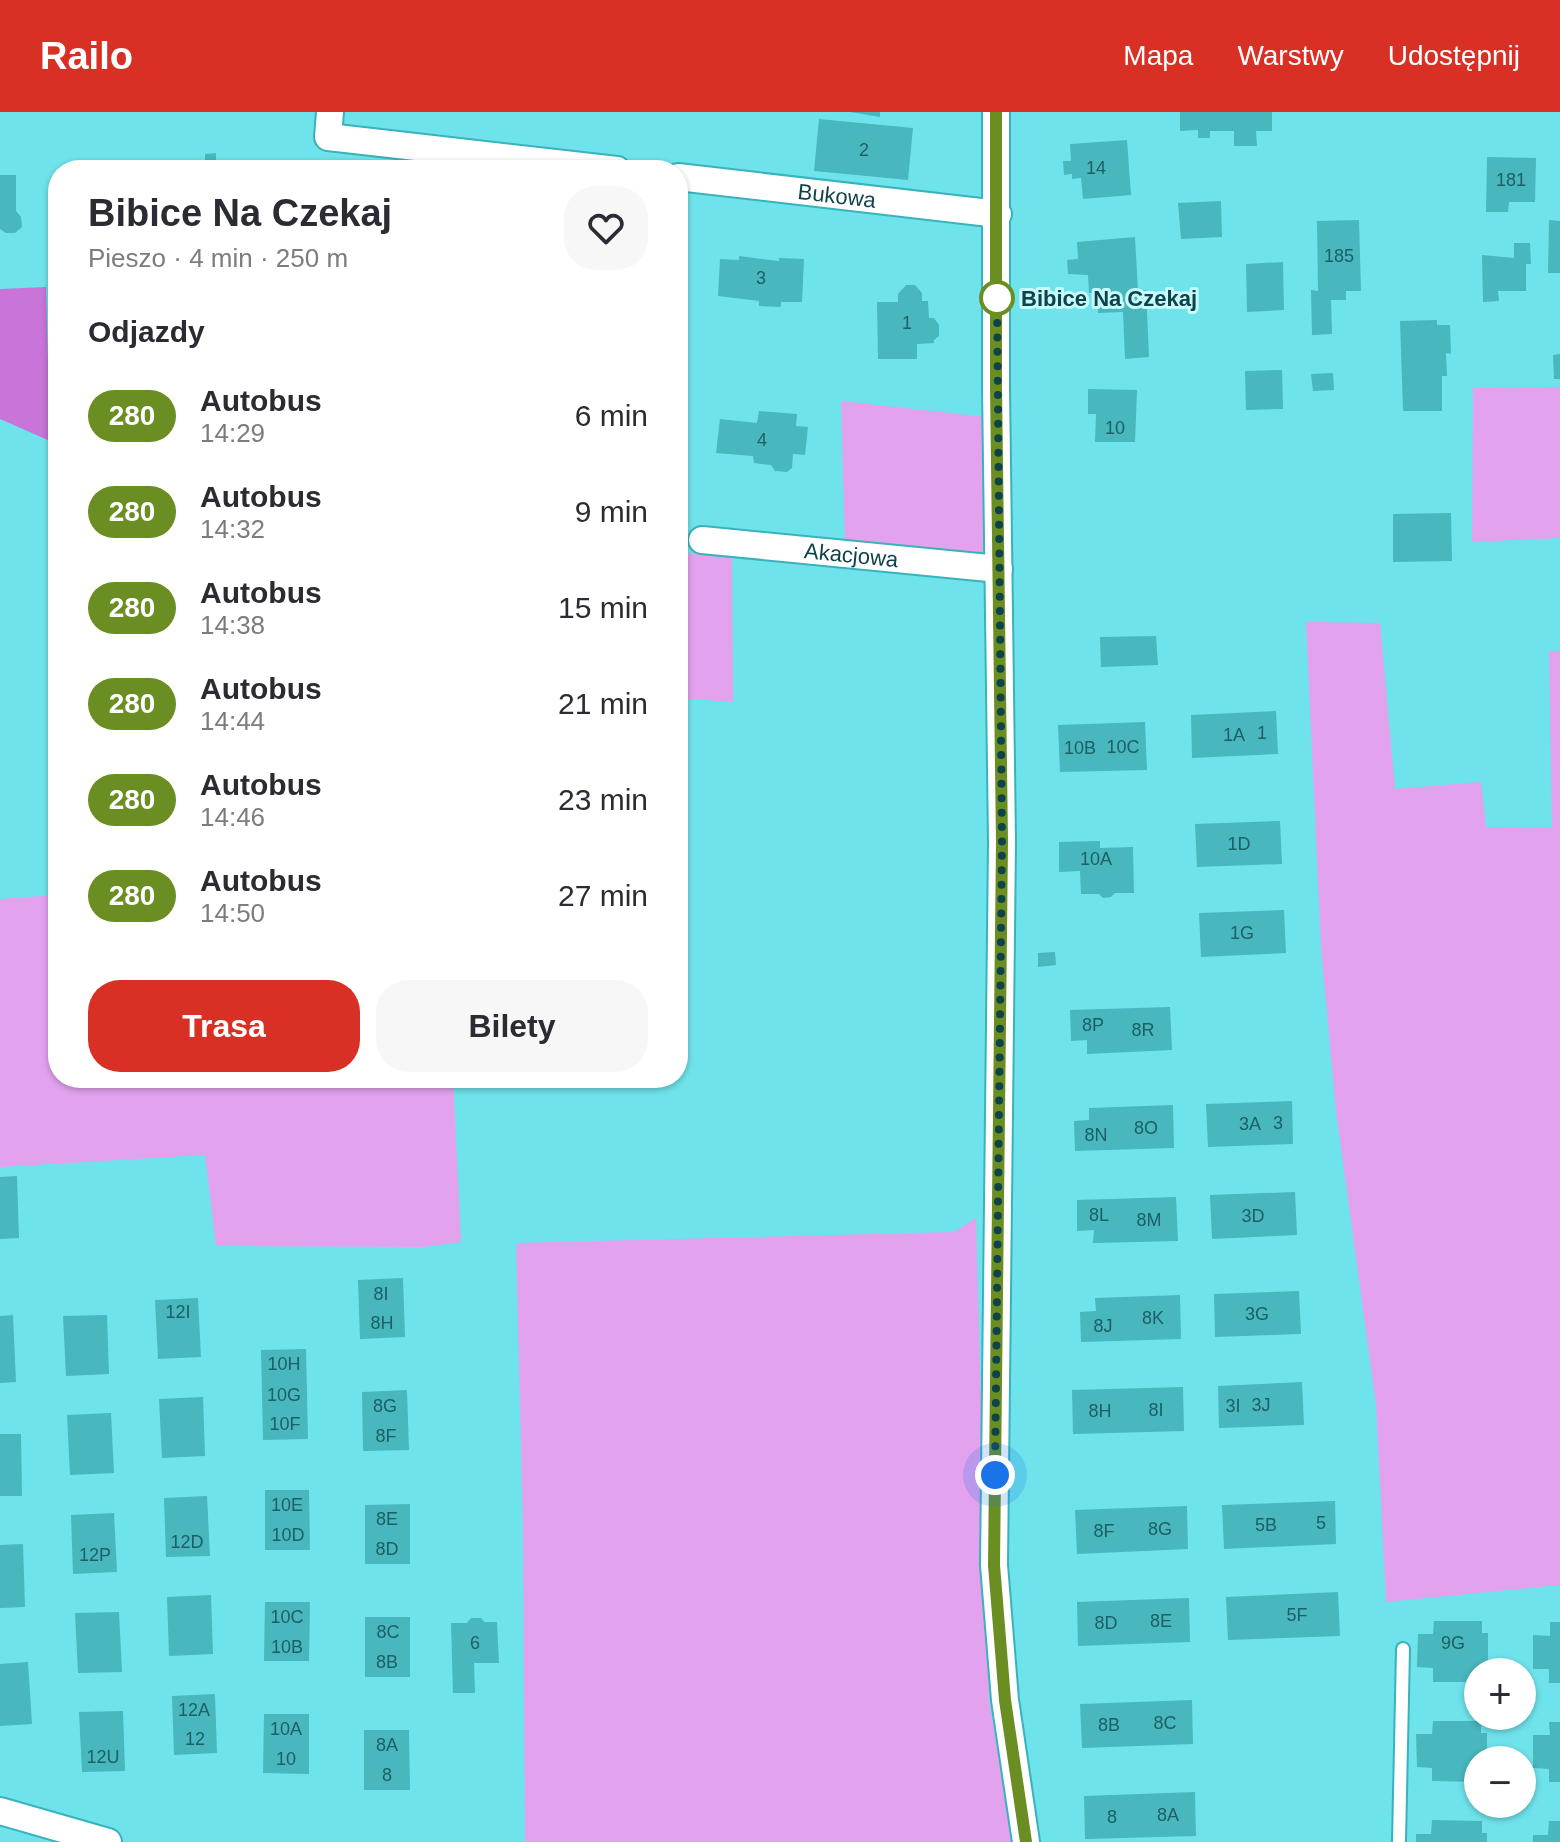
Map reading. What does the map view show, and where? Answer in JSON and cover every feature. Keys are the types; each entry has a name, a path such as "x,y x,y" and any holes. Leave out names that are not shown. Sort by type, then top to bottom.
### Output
{"street":[{"path":"330,112 328,137 529,160"},
{"path":"996,112 1002,842 994,1565 1005,1700 1026,1842"},
{"name":"Bukowa","path":"688,178 998,214"},
{"name":"Akacjowa","path":"702,540 999,569"},
{"path":"0,1811 108,1842"}],"lane":[{"path":"1399,1842 1403,1649"}],"shaded area":[{"path":"46,287 48,440 0,419 0,289"},
{"path":"1560,387 1560,538 1472,542 1473,388"},
{"path":"841,401 986,417 986,556 845,545"},
{"path":"688,553 732,558 733,702 688,699"},
{"path":"1306,622 1380,623 1395,789 1481,782 1486,827 1552,828 1549,651 1560,651 1560,1585 1386,1602 1376,1405 1336,1111 1321,948"},
{"path":"48,896 48,1088 453,1088 461,1242 424,1247 216,1246 205,1155 0,1167 0,899"},
{"path":"976,1218 989,1700 1013,1842 525,1842 523,1534 516,1243 954,1232"}],"building":[{"path":"850,112 880,112 880,117"},
{"path":"1180,112 1272,112 1272,131 1256,131 1257,146 1234,146 1234,131 1210,131 1210,138 1198,138 1198,130 1180,131"},
{"path":"819,119 913,128 908,180 814,171"},
{"path":"1127,140 1131,195 1083,199 1081,178 1072,179 1072,174 1064,175 1063,161 1071,161 1070,144"},
{"path":"216,153 216,160 205,160 205,154"},
{"path":"1487,157 1536,158 1535,202 1509,202 1508,212 1486,212"},
{"path":"0,175 16,175 16,211 21,217 22,227 15,233 0,229"},
{"path":"1221,201 1222,237 1181,239 1178,203"},
{"path":"1359,220 1361,291 1346,291 1346,300 1331,300 1332,334 1312,335 1311,290 1318,291 1317,221"},
{"path":"1549,220 1560,221 1560,273 1548,273"},
{"path":"1135,237 1138,291 1146,290 1149,357 1125,359 1123,312 1098,313 1097,293 1089,293 1088,275 1068,274 1067,260 1078,259 1077,242"},
{"path":"1514,243 1530,243 1531,264 1526,264 1526,291 1498,291 1499,301 1483,302 1482,255 1514,258"},
{"path":"739,256 779,261 779,258 804,259 802,302 781,302 781,307 759,306 759,301 718,296 720,259 739,260"},
{"path":"1283,262 1284,310 1247,312 1246,264"},
{"path":"906,285 915,285 922,293 922,301 928,301 929,318 934,318 939,325 939,336 934,343 917,344 917,359 878,359 877,302 898,302 898,294"},
{"path":"1437,320 1437,325 1450,325 1451,354 1446,353 1447,376 1442,376 1442,411 1403,411 1400,321"},
{"path":"1560,354 1560,379 1554,379 1553,355"},
{"path":"1282,370 1283,409 1246,410 1245,371"},
{"path":"1333,373 1334,390 1313,391 1311,374"},
{"path":"1088,389 1137,390 1135,442 1095,442 1096,414 1088,414"},
{"path":"759,411 797,414 796,426 808,427 805,455 793,454 792,468 787,472 775,471 771,465 754,463 753,456 716,453 720,419 757,423"},
{"path":"1451,513 1452,561 1393,562 1393,514"},
{"path":"1156,636 1158,665 1101,667 1100,637"},
{"path":"1276,711 1278,754 1192,758 1191,715"},
{"path":"1145,722 1147,770 1060,772 1058,725"},
{"path":"1280,821 1282,864 1197,867 1195,824"},
{"path":"1100,841 1100,848 1133,847 1134,893 1115,893 1103,898 1099,894 1081,894 1080,871 1059,872 1059,842"},
{"path":"1284,910 1286,953 1201,957 1199,913"},
{"path":"1055,952 1056,965 1038,967 1038,953"},
{"path":"1170,1007 1172,1050 1087,1054 1087,1040 1071,1041 1070,1010"},
{"path":"1292,1101 1293,1144 1208,1147 1206,1104"},
{"path":"1173,1105 1174,1148 1075,1151 1074,1121 1089,1120 1089,1108"},
{"path":"17,1176 19,1238 0,1239 0,1177"},
{"path":"1295,1192 1297,1235 1212,1239 1210,1195"},
{"path":"1176,1197 1178,1241 1093,1243 1094,1230 1077,1231 1077,1200"},
{"path":"403,1278 405,1337 360,1339 358,1280"},
{"path":"1299,1291 1301,1334 1215,1337 1214,1294"},
{"path":"1180,1295 1181,1339 1081,1342 1080,1312 1096,1311 1095,1298"},
{"path":"198,1298 201,1357 158,1359 155,1300"},
{"path":"13,1315 16,1382 0,1383 0,1316"},
{"path":"107,1315 109,1374 66,1376 63,1316"},
{"path":"306,1349 308,1439 263,1440 261,1350"},
{"path":"1302,1382 1304,1425 1219,1428 1218,1386"},
{"path":"1183,1387 1184,1431 1073,1434 1072,1390"},
{"path":"407,1390 409,1450 363,1451 362,1392"},
{"path":"203,1397 205,1456 162,1458 159,1399"},
{"path":"111,1413 114,1473 70,1475 67,1415"},
{"path":"0,1434 21,1434 22,1496 0,1496"},
{"path":"265,1490 309,1490 310,1550 265,1550"},
{"path":"207,1496 210,1556 166,1557 164,1498"},
{"path":"1335,1501 1336,1544 1224,1549 1222,1505"},
{"path":"410,1504 410,1564 365,1564 365,1505"},
{"path":"1187,1506 1188,1549 1077,1554 1075,1510"},
{"path":"114,1513 117,1572 73,1574 71,1515"},
{"path":"23,1544 25,1607 0,1608 0,1545"},
{"path":"1338,1592 1340,1636 1228,1640 1226,1597"},
{"path":"211,1595 213,1654 169,1656 167,1597"},
{"path":"1189,1598 1190,1642 1078,1646 1077,1602"},
{"path":"265,1602 310,1602 309,1661 264,1661"},
{"path":"119,1612 122,1672 78,1673 75,1613"},
{"path":"365,1617 410,1617 410,1677 365,1677"},
{"path":"471,1618 497,1622 499,1663 474,1663 475,1693 453,1693 451,1623 467,1623"},
{"path":"1434,1621 1482,1621 1482,1633 1488,1633 1488,1658 1464,1658 1464,1682 1433,1682 1433,1668 1417,1667 1418,1634 1433,1634"},
{"path":"1550,1622 1560,1622 1560,1683 1549,1683 1549,1669 1536,1669 1536,1658 1533,1658 1533,1635 1550,1636"},
{"path":"28,1662 32,1724 0,1726 0,1664"},
{"path":"215,1694 217,1753 174,1755 172,1696"},
{"path":"1192,1700 1193,1744 1082,1748 1080,1704"},
{"path":"123,1711 125,1771 82,1772 79,1712"},
{"path":"264,1714 309,1714 309,1774 263,1773"},
{"path":"1433,1721 1464,1721 1464,1730 1487,1733 1487,1746 1464,1746 1464,1782 1432,1781 1432,1768 1417,1767 1416,1734 1432,1734"},
{"path":"1549,1722 1560,1722 1560,1782 1549,1782 1549,1769 1536,1768 1533,1735 1550,1735"},
{"path":"364,1730 409,1730 410,1790 364,1790"},
{"path":"1195,1792 1196,1836 1085,1839 1084,1796"},
{"path":"1432,1820 1482,1821 1482,1833 1487,1833 1487,1842 1416,1842 1416,1834 1431,1834"},
{"path":"1549,1821 1560,1821 1560,1842 1533,1842 1533,1835 1548,1835"}],"bus line":[{"name":"280","path":"996,112 1002,842 994,1565 1005,1700 1026,1842"}],"place":[{"name":"Bibice Na Czekaj","path":"997,298"}],"route":[{"path":"995,1475 1002,842 997,298"}]}
